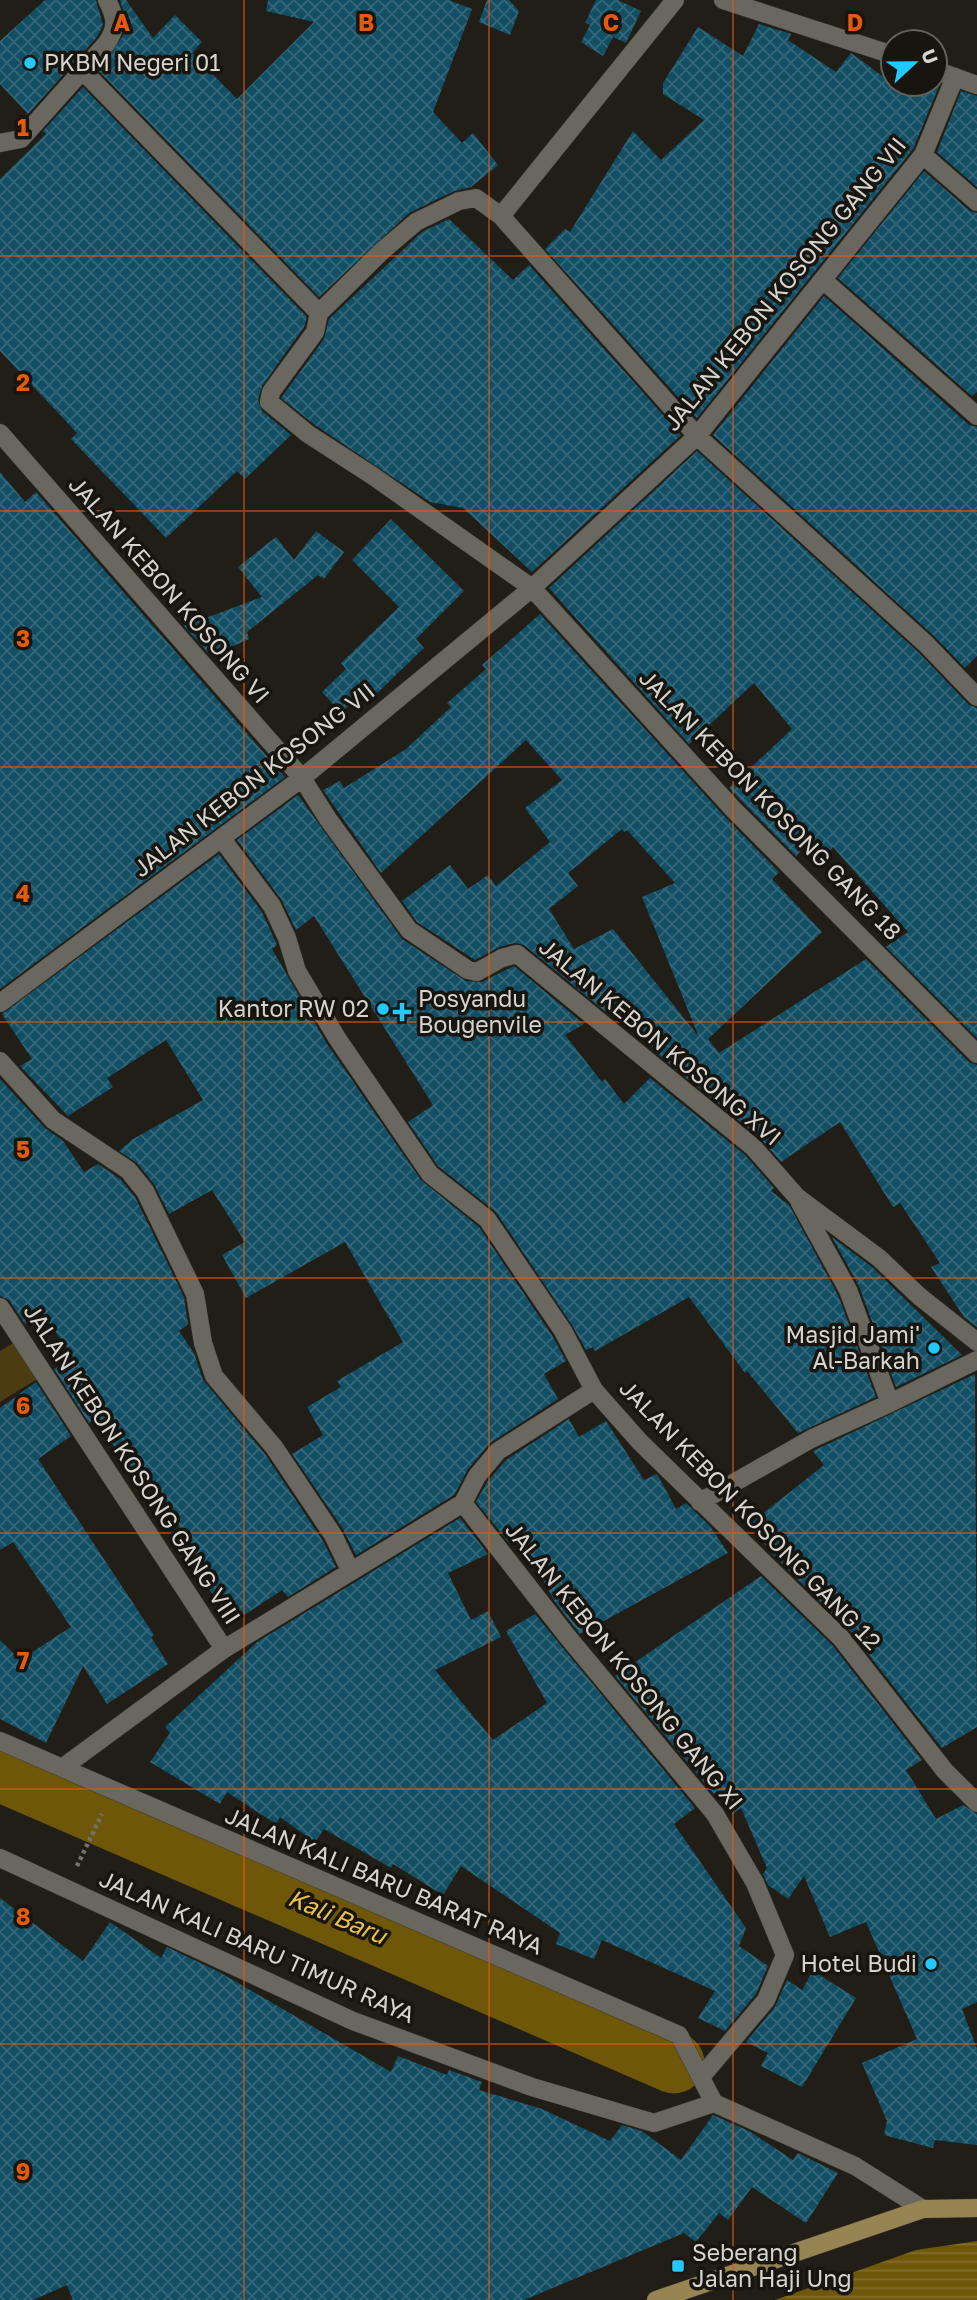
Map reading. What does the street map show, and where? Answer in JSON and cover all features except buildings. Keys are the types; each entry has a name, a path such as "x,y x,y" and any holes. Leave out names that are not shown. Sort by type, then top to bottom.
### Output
{"main road":[{"path":"656,2300 925,2208 972,2208"}],"street":[{"path":"0,143 21,139 116,31 116,20 107,0"},
{"path":"501,216 675,0"},
{"path":"723,0 749,3 879,50"},
{"path":"81,69 319,313 382,251 416,222 459,201 476,198 501,216 697,436 926,644 977,697"},
{"path":"949,75 977,85"},
{"name":"JALAN KEBON KOSONG GANG VII","path":"532,588 697,436 923,155 955,77"},
{"path":"923,155 977,202"},
{"path":"823,280 977,415"},
{"name":"JALAN KEBON KOSONG GANG 18","path":"319,313 315,332 271,392 269,402 308,434 373,475 532,588 733,808 975,1046"},
{"name":"JALAN KEBON KOSONG VI","path":"0,433 302,778"},
{"name":"JALAN KEBON KOSONG VII","path":"3,994 222,839 302,778 532,588"},
{"name":"JALAN KEBON KOSONG XVI","path":"302,778 328,819 409,930 468,970 483,971 502,958 517,954 753,1147 797,1197 878,1258 919,1296 977,1342"},
{"name":"JALAN KEBON KOSONG GANG 12","path":"222,839 272,906 287,938 297,971 337,1038 430,1174 487,1219 563,1331 594,1390 639,1442 841,1638 945,1771 977,1803"},
{"path":"0,1061 52,1119 128,1170 145,1191 195,1294 203,1343 214,1376 274,1447 333,1535 350,1570"},
{"path":"797,1197 848,1290 890,1404"},
{"name":"JALAN KEBON KOSONG GANG VIII","path":"0,1307 224,1649"},
{"path":"700,1502 811,1439 890,1404 977,1360"},
{"path":"62,1768 224,1649 463,1503 477,1476 498,1451 594,1390"},
{"name":"JALAN KEBON KOSONG GANG XI","path":"463,1503 567,1636 715,1814 755,1883 785,1955 766,2000 701,2077"},
{"name":"JALAN KALI BARU BARAT RAYA","path":"0,1741 679,2035 715,2103"},
{"name":"JALAN KALI BARU TIMUR RAYA","path":"0,1858 353,2021 531,2087 654,2123 715,2103"},
{"path":"715,2103 855,2166 925,2208"}],"path":[{"path":"73,1875 103,1813"}],"shaded area":[{"path":"20,1339 42,1376 0,1402 0,1351"},
{"path":"977,2241 977,2300 775,2300 916,2250"}],"waterway":[{"name":"Kali Baru","path":"0,1771 674,2063"}],"place":[{"name":"PKBM Negeri 01","path":"30,63"},
{"name":"Kantor RW 02","path":"383,1009"},
{"name":"Posyandu Bougenvile","path":"402,1012"},
{"name":"Masjid Jami' Al-Barkah","path":"934,1348"},
{"name":"Hotel Budi","path":"931,1964"},
{"name":"Seberang Jalan Haji Ung","path":"678,2266"}]}
